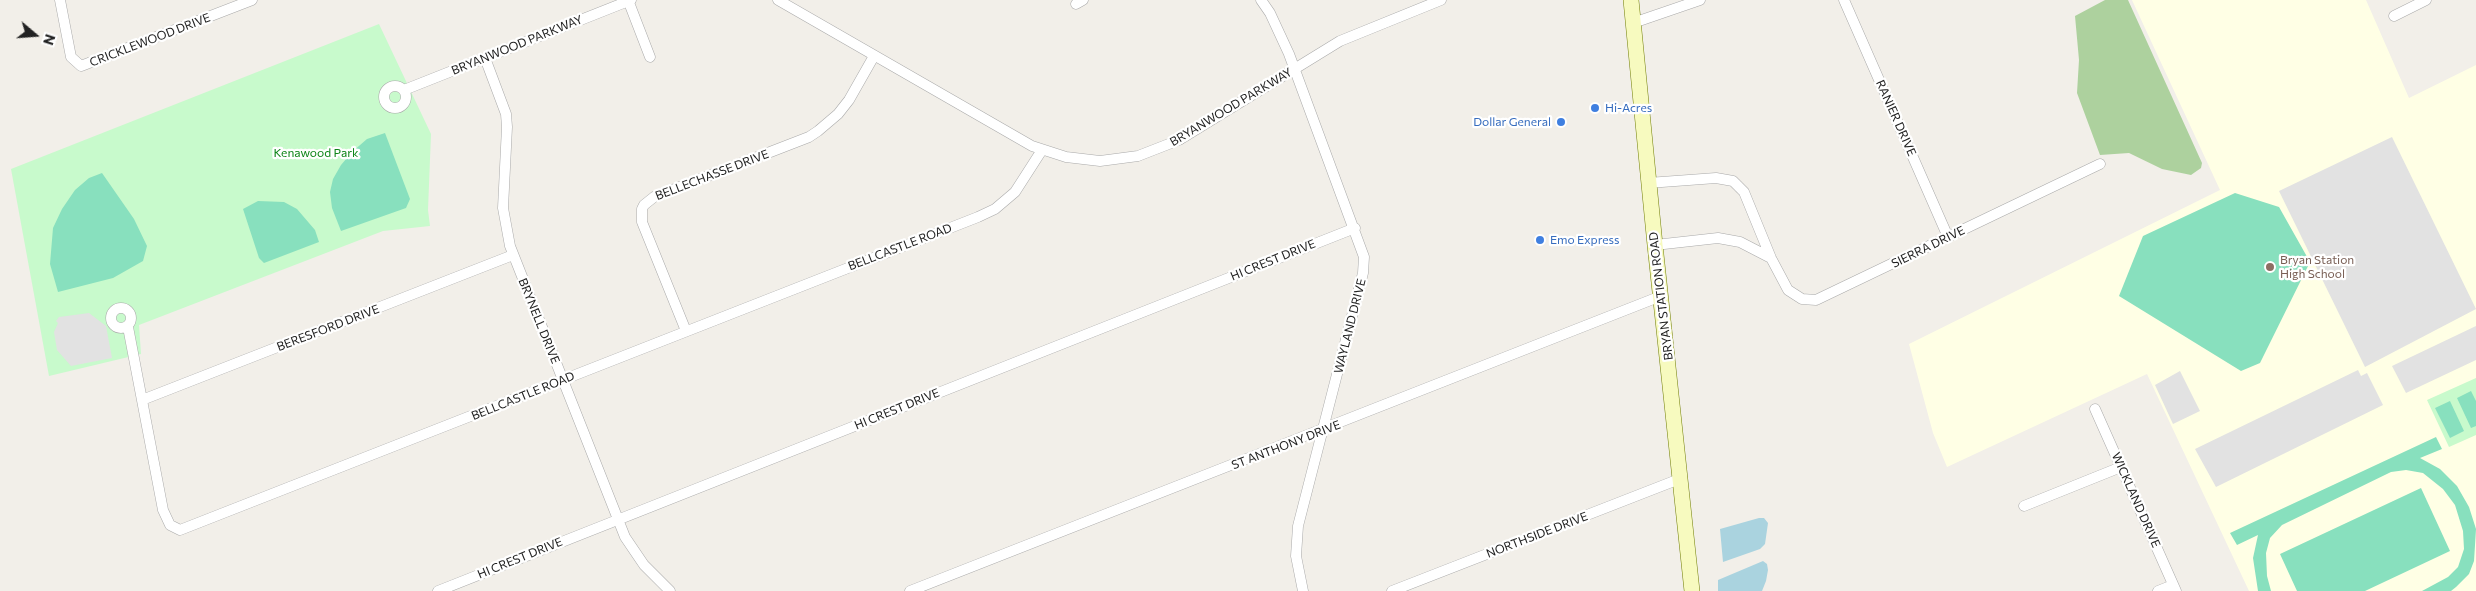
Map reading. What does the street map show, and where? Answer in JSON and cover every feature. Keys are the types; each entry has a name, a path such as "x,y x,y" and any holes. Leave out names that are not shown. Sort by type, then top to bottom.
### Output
{"main road":[{"name":"BRYAN STATION ROAD","path":"1631,0 1648,184 1682,478 1692,591"}],"street":[{"name":"CRICKLEWOOD DRIVE","path":"60,0 69,52 76,64 82,66 252,0"},
{"name":"BRYANWOOD PARKWAY","path":"404,90 629,0"},
{"path":"629,0 650,57"},
{"name":"BRYANWOOD PARKWAY","path":"778,0 1042,150 1066,157 1091,160 1138,156 1179,140 1340,41 1441,0"},
{"name":"WAYLAND DRIVE","path":"1261,0 1275,24 1294,68 1355,228 1364,257 1363,273 1298,526 1296,556 1303,591"},
{"path":"1633,23 1700,0"},
{"name":"RANIER DRIVE","path":"1844,0 1948,237"},
{"path":"2394,16 2426,0"},
{"name":"BELLECHASSE DRIVE","path":"686,331 642,222 642,209 644,205 654,197 801,140 818,131 838,114 849,100 874,56"},
{"name":"BRYNELL DRIVE","path":"485,58 506,114 503,208 504,223 513,255 618,520 634,552 655,578 670,591"},
{"name":"BELLCASTLE ROAD","path":"128,327 163,510 170,525 180,530 995,209 1008,199 1022,183 1042,150"},
{"name":"SIERRA DRIVE","path":"1648,184 1716,178 1733,181 1744,192 1771,258 1788,290 1794,296 1802,299 1816,300 2100,164"},
{"name":"HI CREST DRIVE","path":"438,591 1355,228"},
{"path":"1655,245 1718,238 1740,242 1771,258"},
{"name":"BERESFORD DRIVE","path":"142,400 513,255"},
{"name":"ST ANTHONY DRIVE","path":"910,591 1661,296"},
{"name":"WICKLAND DRIVE","path":"2095,409 2175,588"},
{"path":"2024,506 2121,467"},
{"name":"NORTHSIDE DRIVE","path":"1392,591 1682,478"},
{"path":"2158,591 2175,588"}],"shaded area":[{"name":"Bryan Station High School","path":"2132,0 2366,0 2409,98 2476,65 2476,591 2249,591 2147,374 1947,467 1933,433 1909,344 2220,190"},
{"path":"2392,137 2476,309 2365,367 2279,191"},
{"path":"89,313 106,326 112,358 71,366 57,350 54,332 58,323 56,321 59,317"},
{"path":"2476,326 2476,360 2406,393 2392,366"},
{"path":"2358,370 2361,376 2367,373 2383,405 2216,487 2195,449"},
{"path":"2180,371 2200,411 2173,424 2155,385"}],"green space":[{"path":"2105,0 2128,0 2202,163 2201,168 2191,175 2162,169 2129,153 2100,155 2077,93 2079,60 2075,16"},
{"name":"Kenawood Park","path":"379,24 431,134 428,210 430,226 383,231 139,325 141,354 49,376 11,169"},
{"path":"385,133 410,199 406,208 341,231 332,208 330,192 333,179 341,165 352,152 367,139"},
{"path":"102,173 134,219 147,246 143,261 113,278 58,292 50,264 53,228 62,209 75,190 89,178"},
{"path":"2235,193 2279,207 2310,262 2260,363 2241,371 2119,296 2143,236"},
{"path":"258,201 284,202 297,209 315,230 319,242 264,263 259,258 243,209"},
{"path":"2476,378 2476,435 2449,447 2427,400"},
{"path":"2471,391 2476,401 2476,426 2471,428 2457,398"},
{"path":"2450,401 2464,431 2450,438 2435,408"},
{"path":"2436,437 2442,449 2420,458 2440,469 2457,486 2469,507 2476,529 2474,561 2469,574 2456,587 2451,591 2422,591 2448,577 2458,567 2464,549 2463,531 2455,505 2443,489 2423,473 2406,470 2391,472 2282,525 2270,538 2266,553 2267,576 2271,591 2258,591 2253,558 2258,535 2237,545 2230,533"},
{"path":"2421,488 2450,551 2365,591 2297,591 2280,554"}],"water":[{"path":"1764,518 1768,523 1765,544 1760,549 1723,562 1720,529"},
{"path":"1763,561 1767,564 1768,570 1762,591 1718,591 1718,580"}],"place":[{"name":"Hi-Acres","path":"1595,108"},
{"name":"Dollar General","path":"1561,122"},
{"name":"Emo Express","path":"1540,240"},
{"name":"Bryan Station High School","path":"2270,267"}]}
